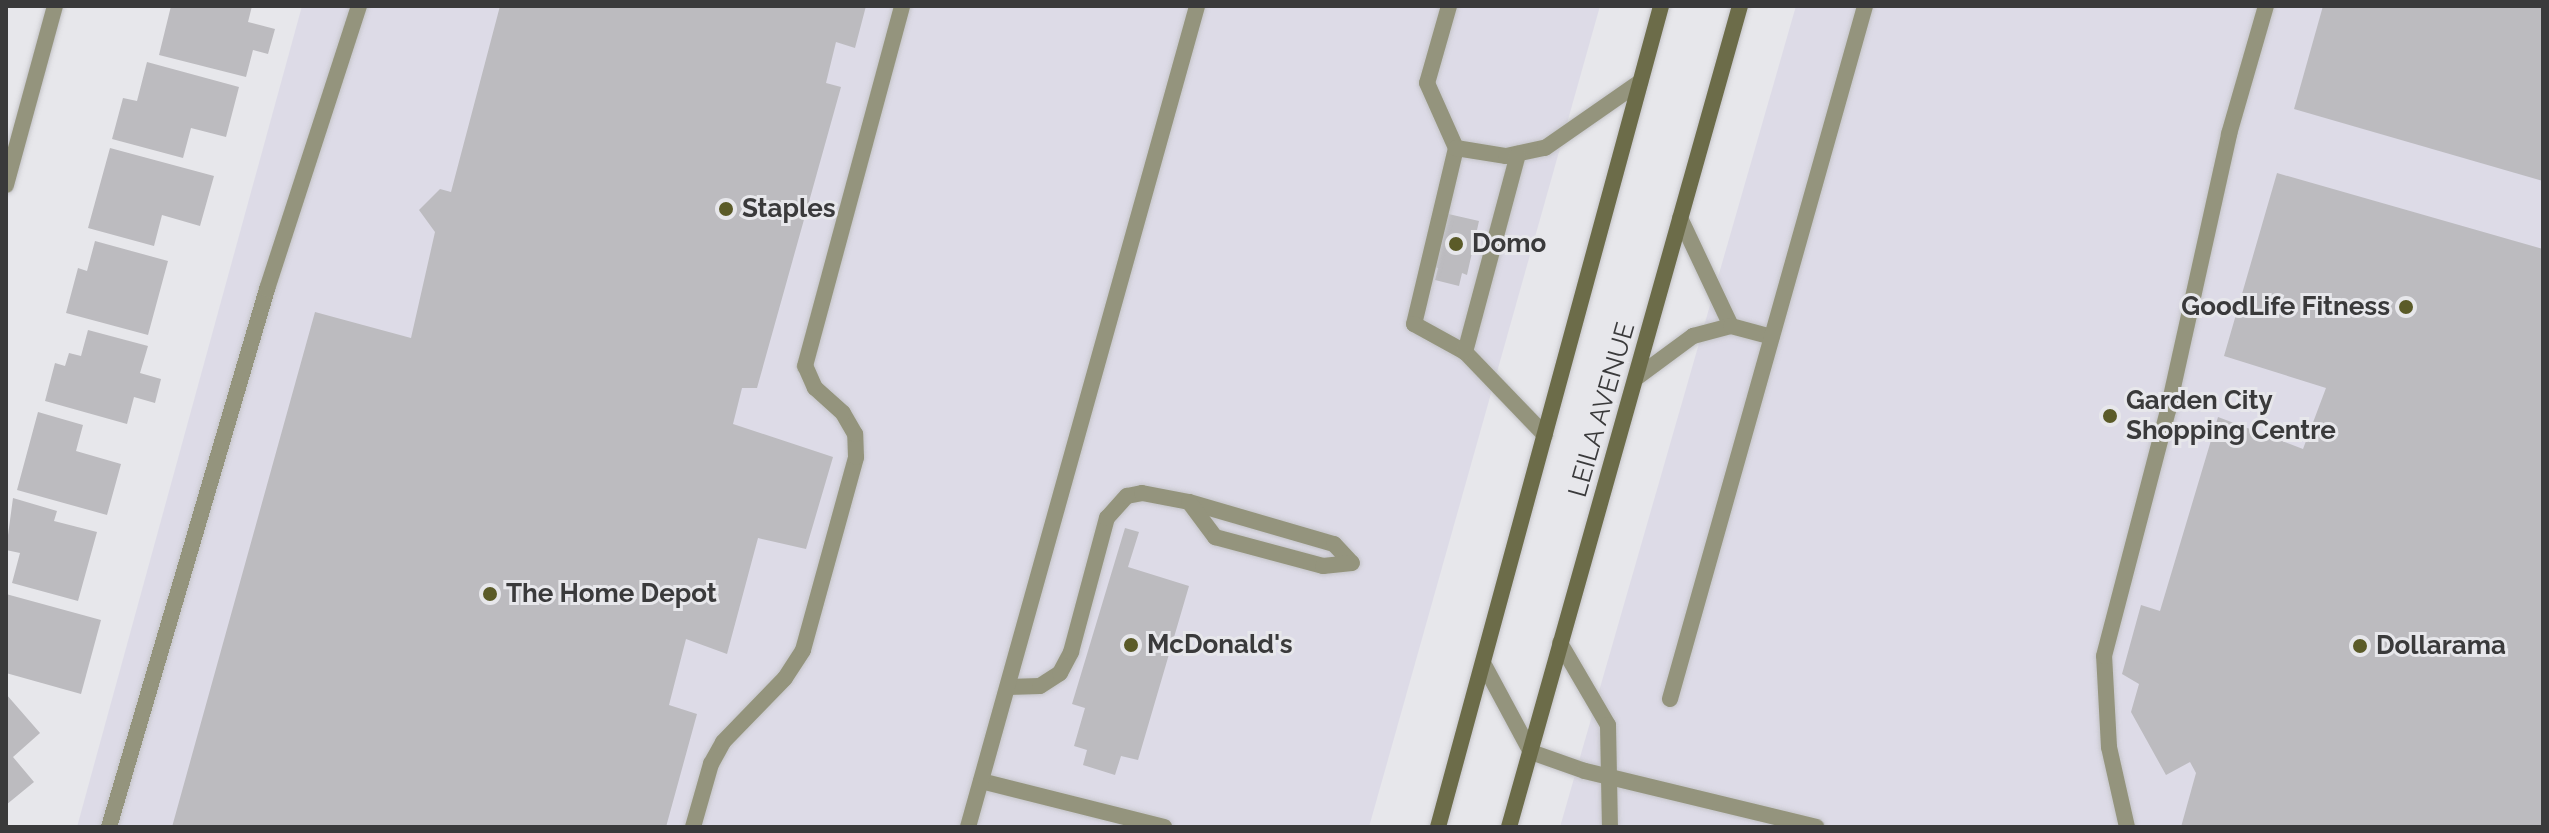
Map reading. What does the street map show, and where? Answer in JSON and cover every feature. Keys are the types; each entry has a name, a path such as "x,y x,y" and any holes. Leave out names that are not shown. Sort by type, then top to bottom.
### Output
{"main road":[{"name":"LEILA AVENUE","path":"1438,827 1661,6"},
{"name":"LEILA AVENUE","path":"1509,827 1740,6"}],"street":[{"path":"6,185 55,6"},
{"path":"109,827 267,289 359,6"},
{"path":"693,827 711,764 723,742 785,678 803,650 853,470 855,434 843,413 815,388 805,366 902,6"},
{"path":"968,827 1197,6"},
{"path":"1449,6 1427,83 1456,148 1414,324 1465,352 1545,435"},
{"path":"1670,699 1865,6"},
{"path":"2127,827 2109,747 2104,656 2168,410 2229,134 2266,6"},
{"path":"1456,148 1518,154 1545,148 1640,82"},
{"path":"1465,352 1518,154"},
{"path":"1680,218 1731,326"},
{"path":"1636,378 1693,336 1731,326 1772,337"},
{"path":"1008,687 1040,686 1060,673 1071,652 1100,541 1115,505 1142,493 1189,502 1334,544 1352,563 1323,566 1215,537 1189,502"},
{"path":"1560,643 1608,725 1610,827"},
{"path":"1483,663 1531,752 1608,776 1816,827"},
{"path":"981,781 1164,827"}],"shaded area":[{"path":"302,6 1600,6 1369,827 77,827"},
{"name":"Garden City Shopping Centre","path":"1796,6 2543,6 2543,827 1560,827"}],"building":[{"path":"171,6 252,6 248,22 275,29 268,54 253,50 246,77 159,55"},
{"name":"The Home Depot","path":"500,6 866,6 855,48 836,42 826,83 841,87 757,388 742,388 733,424 833,457 806,549 758,538 727,654 686,639 669,705 697,714 666,827 172,827 315,312 411,338 435,232 419,210 440,189 451,192"},
{"path":"2323,6 2543,6 2543,181 2294,109"},
{"path":"147,62 239,87 226,137 191,128 183,158 112,139 123,98 137,101"},
{"path":"110,148 214,176 200,226 162,215 154,246 88,228"},
{"path":"2277,173 2543,249 2543,827 2181,827 2196,773 2190,762 2166,775 2131,712 2139,684 2122,674 2141,605 2160,611 2218,417 2303,449 2326,388 2224,356"},
{"name":"Domo","path":"1444,213 1479,221 1467,275 1462,273 1459,286 1435,280 1438,268 1432,266"},
{"path":"95,241 168,261 148,335 66,313 78,268 87,271"},
{"path":"88,330 148,346 140,373 161,379 155,403 134,397 127,424 45,401 55,363 65,366 69,353 81,356"},
{"path":"38,412 83,425 76,451 121,464 107,515 17,490"},
{"path":"13,498 57,511 54,521 97,532 78,601 12,583 20,553 6,550"},
{"name":"McDonald's","path":"1125,528 1139,532 1128,567 1189,586 1138,760 1121,756 1115,775 1083,765 1087,750 1074,746 1085,708 1072,704"},
{"path":"6,594 101,620 81,694 6,673"},
{"path":"6,694 40,733 13,757 34,782 6,805"}],"place":[{"name":"Staples","path":"726,209"},
{"name":"Domo","path":"1456,244"},
{"name":"GoodLife Fitness","path":"2406,307"},
{"name":"Garden City Shopping Centre","path":"2110,416"},
{"name":"The Home Depot","path":"490,594"},
{"name":"McDonald's","path":"1131,645"},
{"name":"Dollarama","path":"2360,646"}]}
